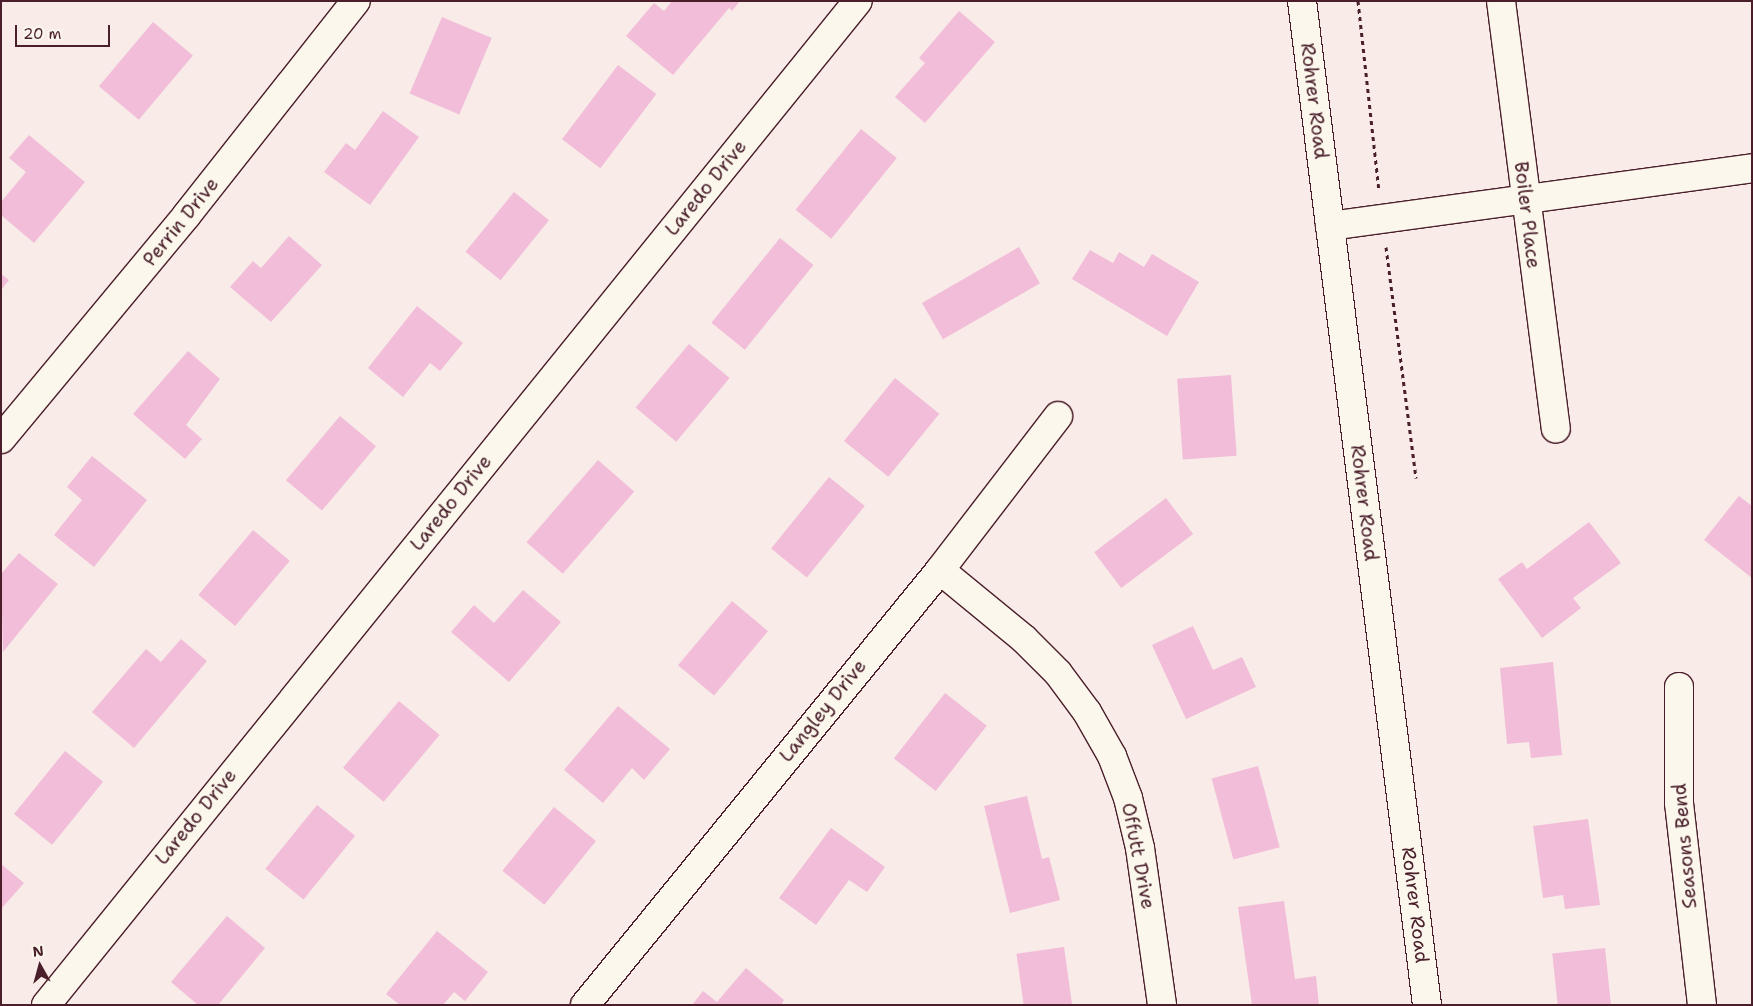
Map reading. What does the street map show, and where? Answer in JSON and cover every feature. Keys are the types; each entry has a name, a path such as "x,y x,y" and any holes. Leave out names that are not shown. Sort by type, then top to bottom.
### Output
{"street":[{"name":"Perrin Drive","path":"1,439 186,216 356,1"},
{"name":"Laredo Drive","path":"46,1005 858,1"},
{"name":"Rohrer Road","path":"1302,1 1427,1005"},
{"name":"Boiler Place","path":"1501,1 1556,428"},
{"path":"1330,226 1752,168"},
{"name":"Langley Drive","path":"585,1005 940,570 1058,416"},
{"name":"Offutt Drive","path":"940,570 1024,639 1058,673 1087,712 1112,756 1128,798 1140,848 1162,1005"},
{"name":"Seasons Bend","path":"1679,688 1678,803 1702,1005"}],"path":[{"path":"1386,247 1416,478"}],"building":[{"path":"672,1 740,1 732,11 729,8 673,75 626,36 654,3 664,11"},
{"path":"959,11 995,42 925,123 895,97 925,63 919,58"},
{"path":"442,17 492,38 459,115 410,93"},
{"path":"153,22 193,55 139,120 99,86"},
{"path":"618,65 656,94 600,168 562,139"},
{"path":"383,111 419,137 370,205 324,172 346,143 355,150"},
{"path":"861,129 897,158 831,239 796,210"},
{"path":"29,135 85,182 34,243 1,215 1,202 26,172 9,158"},
{"path":"514,192 549,220 501,280 466,252"},
{"path":"289,236 322,265 271,322 230,287 253,261 261,268"},
{"path":"780,238 813,265 745,350 711,323"},
{"path":"1019,247 1040,283 943,339 922,303"},
{"path":"1090,250 1113,263 1119,252 1144,267 1152,254 1199,282 1167,336 1072,279"},
{"path":"1,274 9,280 1,290"},
{"path":"417,306 463,343 440,371 430,363 403,397 368,368"},
{"path":"689,344 730,378 676,442 636,408"},
{"path":"188,351 220,379 186,425 202,439 185,459 133,414"},
{"path":"1231,375 1237,456 1183,460 1177,379"},
{"path":"895,378 939,414 888,477 844,441"},
{"path":"340,416 376,446 322,511 286,480"},
{"path":"92,456 147,500 94,567 54,535 82,500 67,487"},
{"path":"598,460 634,491 563,574 526,542"},
{"path":"829,477 865,506 807,577 771,548"},
{"path":"1739,496 1752,506 1752,578 1704,540"},
{"path":"1166,498 1193,534 1121,588 1094,552"},
{"path":"1589,522 1621,563 1573,598 1581,608 1542,638 1498,579 1522,562 1527,569"},
{"path":"253,530 290,561 235,626 198,595"},
{"path":"19,553 58,584 3,652 1,574"},
{"path":"523,590 561,622 509,682 451,632 474,605 494,623"},
{"path":"732,601 768,631 714,696 678,665"},
{"path":"1193,626 1213,670 1242,657 1256,687 1186,719 1152,645"},
{"path":"181,639 207,661 134,748 92,712 146,649 161,662"},
{"path":"1553,662 1562,755 1531,758 1529,742 1507,744 1500,668"},
{"path":"945,693 987,726 936,791 894,758"},
{"path":"399,701 440,735 384,802 343,768"},
{"path":"618,706 670,749 644,780 632,768 603,803 564,770"},
{"path":"65,751 103,782 52,845 14,814"},
{"path":"1258,766 1280,847 1233,860 1212,778"},
{"path":"1027,796 1042,859 1049,857 1060,900 1010,913 984,806"},
{"path":"317,805 355,836 303,900 265,869"},
{"path":"554,807 596,841 544,905 502,871"},
{"path":"1588,819 1600,905 1565,909 1563,895 1543,898 1533,826"},
{"path":"831,828 885,867 867,892 849,880 816,925 779,898"},
{"path":"1,864 24,883 1,909"},
{"path":"1284,901 1295,979 1316,976 1319,1005 1252,1005 1238,907"},
{"path":"227,916 265,948 218,1005 198,1005 171,982"},
{"path":"437,931 488,972 465,1001 454,992 443,1005 400,1005 386,994"},
{"path":"1064,947 1072,1005 1024,1005 1016,954"},
{"path":"1605,948 1611,1005 1558,1005 1552,954"},
{"path":"746,968 784,1000 781,1005 692,1005 703,991 717,1002"}]}
